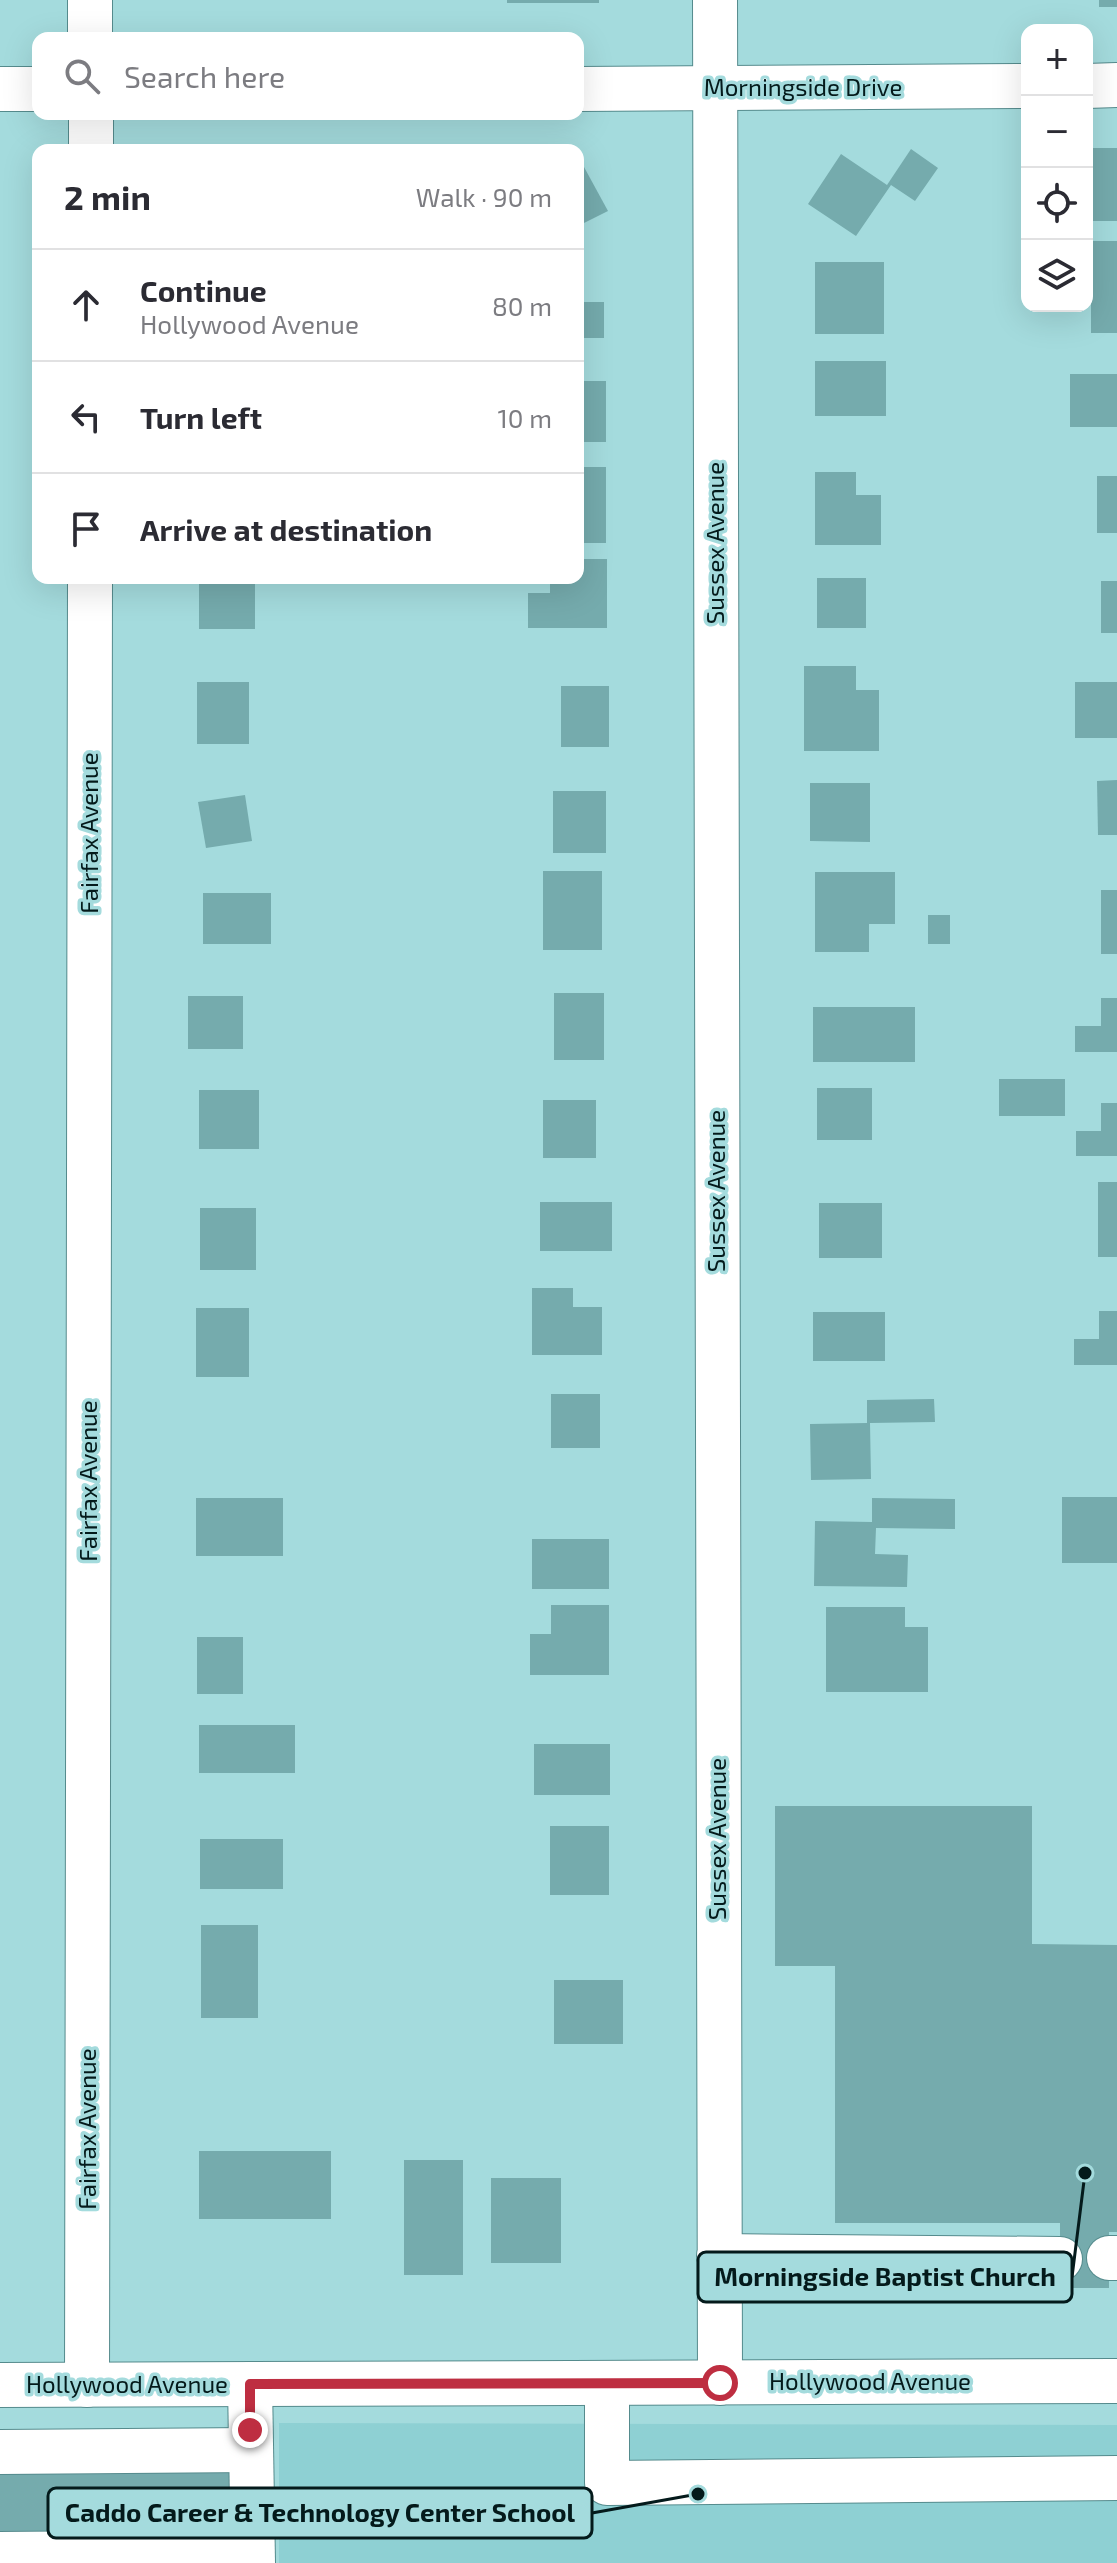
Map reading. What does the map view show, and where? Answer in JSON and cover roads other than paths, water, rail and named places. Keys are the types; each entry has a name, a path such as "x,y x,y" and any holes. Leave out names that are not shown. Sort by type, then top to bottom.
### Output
{"street":[{"path":"90,0 90,32"},
{"name":"Sussex Avenue","path":"715,0 720,2383"},
{"path":"1093,86 1117,85"},
{"name":"Morningside Drive","path":"584,89 1021,86"},
{"path":"0,89 32,89"},
{"path":"91,120 91,144"},
{"name":"Fairfax Avenue","path":"87,2385 90,584"},
{"path":"719,2256 1060,2259"},
{"name":"Hollywood Avenue","path":"0,2385 1117,2381"},
{"path":"607,2383 607,2483 1117,2478"},
{"path":"0,2554 252,2557 250,2384"},
{"path":"0,2452 251,2450"}],"place":[{"name":"Morningside Baptist Church","path":"1085,2173"},
{"name":"Caddo Career & Technology Center School","path":"698,2494"}]}
